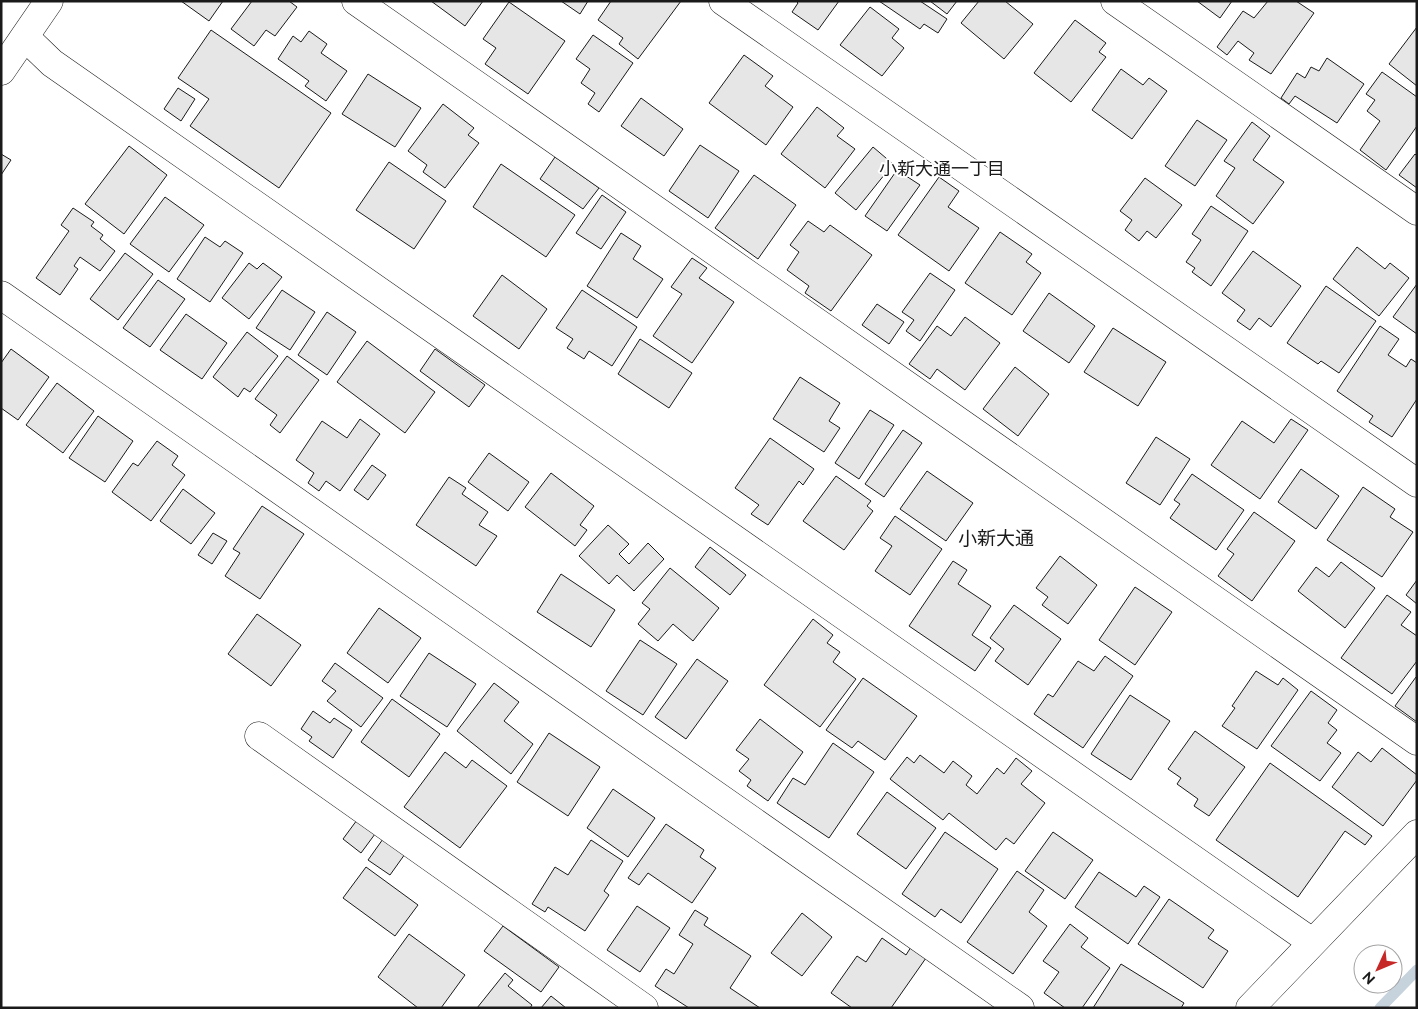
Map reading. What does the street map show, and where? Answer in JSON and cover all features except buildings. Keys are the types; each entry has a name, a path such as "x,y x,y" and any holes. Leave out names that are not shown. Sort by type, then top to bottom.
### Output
{"street":[{"path":"1,71 49,1"},
{"path":"356,1 1417,741"},
{"path":"723,1 1417,483"},
{"path":"1114,1 1417,211"},
{"path":"25,37 52,63 1312,942"},
{"path":"1,295 1020,1008"},
{"path":"259,736 644,1008"},
{"path":"1250,1008 1417,834"}],"waterway":[{"path":"1380,1008 1417,970"}],"district":[{"name":"小新大通一丁目","path":"942,168"},
{"name":"小新大通","path":"996,538"}]}
